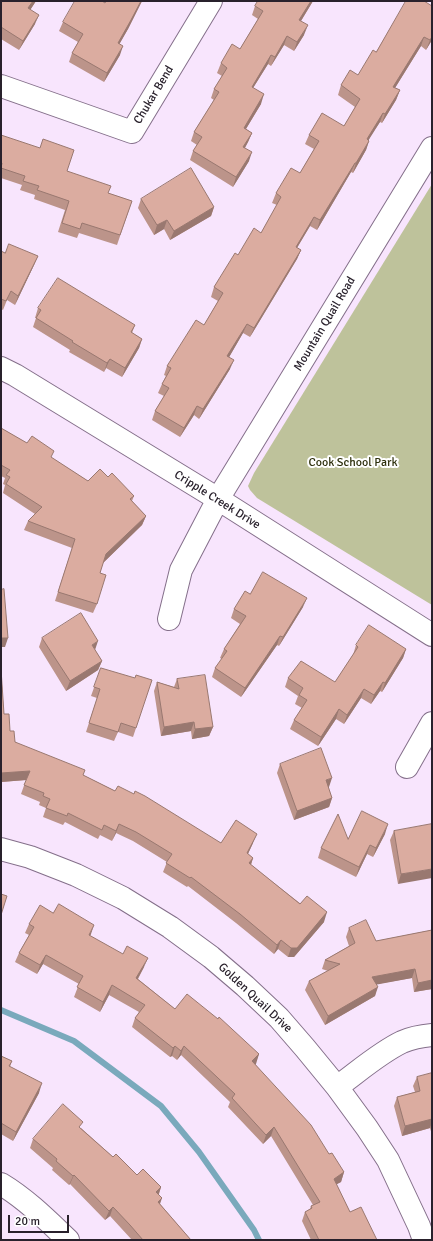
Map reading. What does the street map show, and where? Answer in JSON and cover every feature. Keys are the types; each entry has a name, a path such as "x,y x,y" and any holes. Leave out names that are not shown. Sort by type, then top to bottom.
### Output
{"street":[{"name":"Chukar Bend","path":"1,86 132,132 211,1"},
{"name":"Mountain Quail Road","path":"169,619 181,570 218,499 432,148"},
{"name":"Cripple Creek Drive","path":"1,368 218,499 432,635"},
{"path":"407,767 432,723"},
{"name":"Golden Quail Drive","path":"1,849 30,857 76,875 123,898 170,927 245,986 279,1018 337,1087 367,1128 388,1160 424,1240"},
{"path":"337,1087 389,1050 403,1042 418,1036 432,1035"},
{"path":"1,1184 37,1212 68,1240"}],"green space":[{"name":"Cook School Park","path":"432,184 432,605 257,498 248,486 254,473"}],"building":[{"path":"1,1 33,1 28,8 39,15 23,41 1,27"},
{"path":"75,1 102,1 105,3 106,1 141,1 118,43 123,46 107,73 72,53 83,34 63,22"},
{"path":"258,1 311,1 299,20 308,25 297,42 287,36 275,57 271,55 252,87 264,94 244,128 252,133 243,147 252,152 236,177 193,151 202,137 194,132 219,92 214,89 227,68 221,63 232,44 240,49 263,11 255,6"},
{"path":"406,1 424,1 432,6 432,37 430,40 424,37 393,87 400,90 385,114 383,113 367,139 369,141 356,163 320,220 314,217 296,247 301,250 254,328 247,324 227,356 234,360 203,409 197,406 184,428 155,411 169,388 162,384 171,368 167,366 196,320 204,325 223,293 214,287 235,253 238,255 254,228 261,233 281,197 276,193 291,168 300,173 319,141 309,135 322,113 344,126 360,99 341,85 350,70 358,75 373,50 376,52"},
{"path":"1,135 40,148 43,139 74,150 67,171 111,186 108,193 132,201 120,235 82,223 80,229 62,223 69,201 37,190 39,186 23,181 25,176 1,168"},
{"path":"191,168 214,207 174,231 167,220 157,225 141,199"},
{"path":"9,244 38,256 18,296 11,291 6,301 1,299 1,251 5,253"},
{"path":"58,278 135,325 131,332 142,339 125,368 110,359 107,363 36,318 41,310 38,308"},
{"path":"1,428 27,443 32,436 54,451 51,457 88,481 100,469 108,477 112,473 134,496 130,499 146,516 106,554 100,573 106,575 97,604 58,592 75,539 28,521 42,507 6,484 10,477 6,475 10,470 1,465"},
{"path":"263,572 307,598 283,637 280,636 245,688 215,668 227,651 224,649 246,616 234,609 245,591 250,594"},
{"path":"4,589 8,638 1,638 1,590"},
{"path":"81,613 98,641 92,645 102,661 70,681 42,638"},
{"path":"369,625 406,649 385,683 383,682 374,695 364,689 347,715 339,709 321,737 294,720 307,700 299,695 303,688 288,678 301,661 335,682 358,647 356,645"},
{"path":"101,668 135,678 136,675 152,680 136,728 121,723 118,732 89,723 100,689 94,687"},
{"path":"1,669 4,714 9,714 10,731 14,731 15,742 85,770 83,775 115,791 118,786 134,794 135,791 221,843 236,820 257,834 247,853 253,858 249,863 300,904 307,896 327,912 297,948 291,948 281,940 277,945 240,914 191,877 190,878 166,863 172,854 136,832 119,824 116,831 104,825 102,830 68,813 67,816 46,808 50,799 43,796 44,793 24,785 30,771 1,773"},
{"path":"205,675 213,727 195,729 194,722 164,727 157,682 179,689 177,679"},
{"path":"321,748 332,778 326,780 332,798 297,811 280,764"},
{"path":"362,811 388,824 376,848 370,845 359,867 321,848 338,814 348,839"},
{"path":"432,824 432,869 401,874 394,831"},
{"path":"1,894 7,896 1,915"},
{"path":"59,904 94,925 89,935 123,954 127,946 148,958 136,978 175,1009 187,994 218,1019 219,1017 259,1054 252,1061 311,1125 329,1154 332,1153 344,1172 334,1179 350,1212 361,1207 377,1240 319,1240 305,1212 312,1208 311,1206 320,1202 274,1127 266,1135 232,1098 235,1094 184,1046 181,1051 175,1046 173,1048 135,1018 145,1005 112,985 103,1002 77,987 83,976 46,955 40,965 19,953 34,927 29,924 40,905 53,913"},
{"path":"366,920 376,941 432,930 432,980 418,983 415,969 372,977 378,987 328,1016 309,981 340,964 325,960 355,943 349,928"},
{"path":"1,1056 12,1061 9,1066 42,1083 16,1132 1,1123"},
{"path":"432,1073 432,1119 405,1126 397,1097 420,1091 417,1077"},
{"path":"63,1104 83,1122 79,1127 113,1157 116,1154 137,1175 143,1169 161,1187 156,1192 162,1198 158,1202 191,1240 143,1240 113,1207 109,1211 74,1175 73,1176 56,1161 57,1159 33,1139"}],"waterway":[{"path":"1,1010 74,1041 161,1106 199,1152 254,1230 259,1240"}]}
